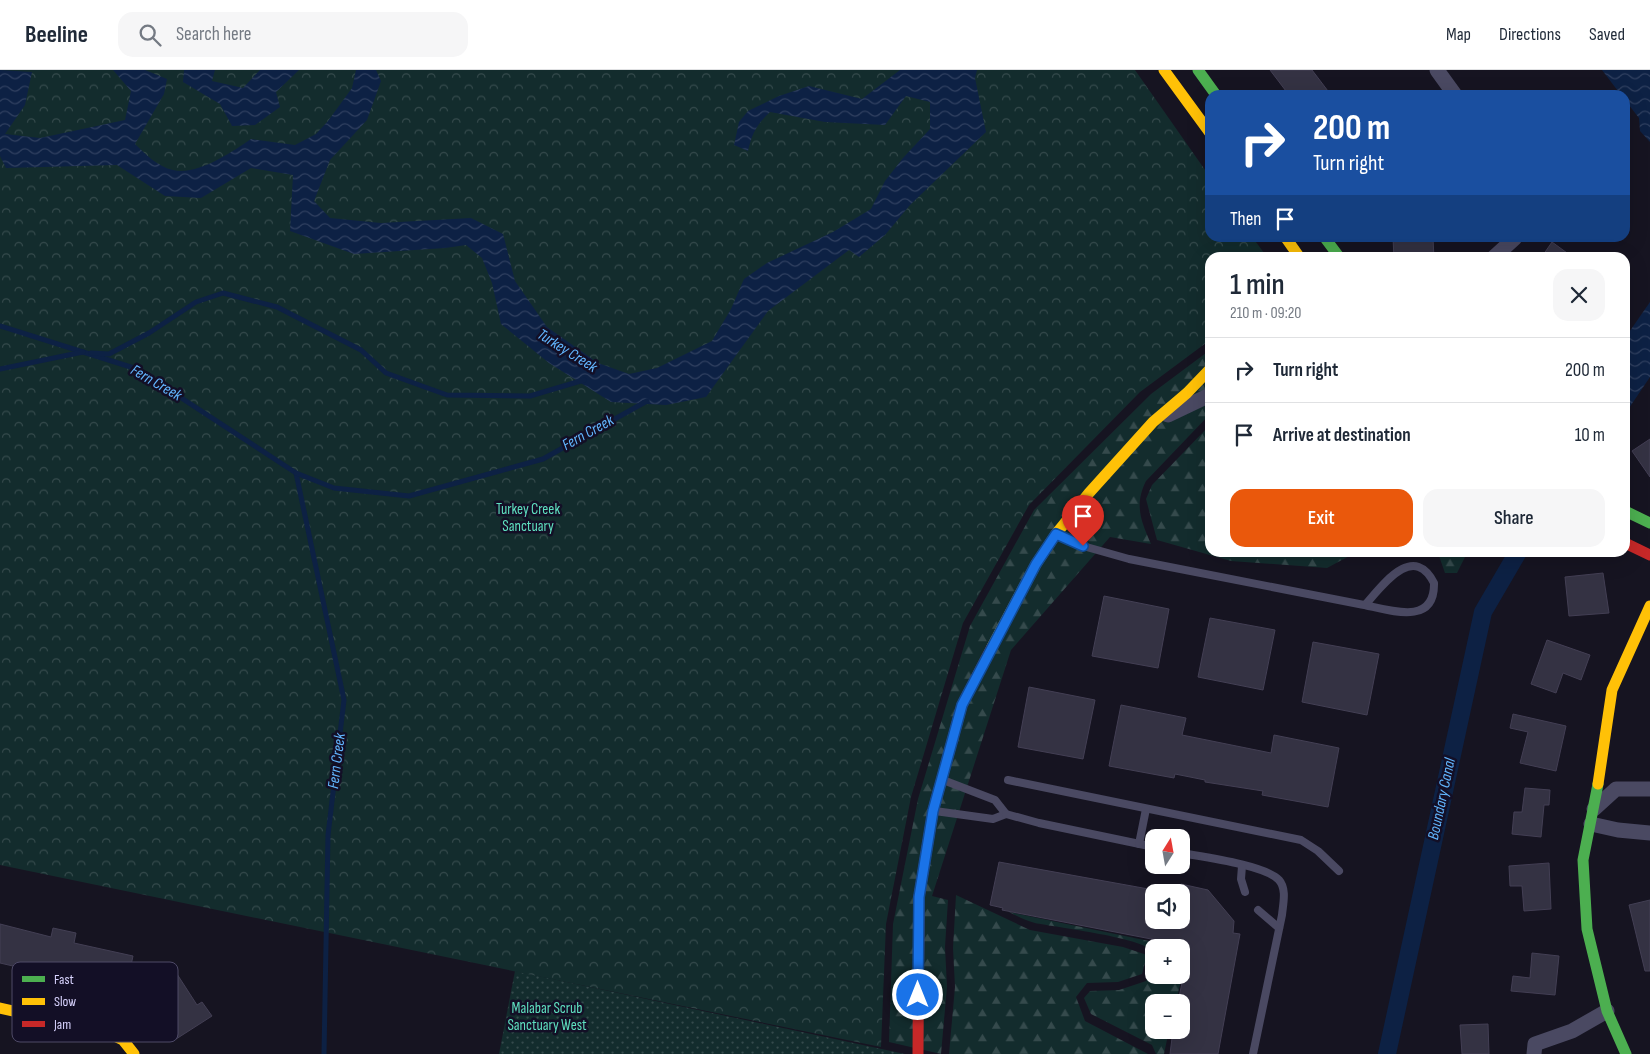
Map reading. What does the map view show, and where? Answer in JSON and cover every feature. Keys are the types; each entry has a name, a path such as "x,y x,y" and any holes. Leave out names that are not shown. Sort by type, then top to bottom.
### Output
{"street":[{"path":"1164,70 1205,126"},
{"path":"1437,70 1451,90"},
{"path":"1180,92 1203,72 1213,90"},
{"path":"1500,252 1511,242"},
{"path":"918,1054 919,897 933,811 962,705 1036,564 1056,534 1089,492 1153,422 1187,393 1205,374"},
{"path":"1153,422 1205,397"},
{"path":"1630,513 1650,523"},
{"path":"1630,545 1650,555"},
{"path":"1626,1054 1607,1012 1587,929 1583,860 1612,690 1650,606"},
{"path":"1592,816 1616,789 1650,789"},
{"path":"1592,816 1618,830 1650,832"},
{"path":"1534,1054 1535,1044 1572,1030 1607,1012"},
{"path":"127,1042 131,1046 134,1054"}],"lane":[{"path":"1056,534 1083,546 1129,559 1366,605 1416,612 1425,608 1431,601 1434,583 1424,570 1418,566 1405,567 1387,580 1366,605"},
{"path":"941,779 994,800 1006,814"},
{"path":"1008,780 1301,840 1318,851 1339,871"},
{"path":"1139,844 1146,809"},
{"path":"933,811 992,819 1006,814 1145,845"},
{"path":"1190,855 1267,872 1280,881 1284,893 1279,928 1253,1054"},
{"path":"1242,866 1241,879 1245,892"},
{"path":"1258,910 1279,928"}],"green space":[{"name":"Turkey Creek Sanctuary","path":"0,70 1135,70 1205,170 1205,242 1256,242 1263,252 1205,252 1205,344 1140,392 1029,505 963,623 911,797 886,924 881,1047 0,865"},
{"path":"1205,354 1205,419 1146,481 1142,490 1140,513 1151,544 1110,537 1011,650 932,896 948,900 945,947 947,987 941,1054 889,1042 893,924 918,799 970,626 1034,510 1151,394"},
{"path":"1205,430 1205,554 1157,540 1146,499 1152,485"},
{"path":"1217,557 1348,557 1327,568 1231,561"},
{"path":"1440,557 1465,557 1457,573 1445,573"},
{"path":"956,895 1030,930 1123,947 1145,954 1142,974 1118,982 1087,983 1076,997 1085,1021 1148,1054 949,1054 955,987 953,948"},
{"path":"1009,912 1145,940 1145,947 1119,938 1025,920"},
{"name":"Malabar Scrub Sanctuary West","path":"515,971 905,1054 499,1054"},
{"path":"1145,981 1145,984 1180,984 1178,994 1145,994 1145,1039 1167,1039 1164,1054 1156,1054 1152,1045 1091,1014 1084,998 1090,991 1119,990"}],"water":[{"name":"Turkey Creek","path":"0,70 32,72 25,105 5,134 40,138 125,120 131,91 113,70 145,70 167,79 164,94 135,144 152,160 162,166 182,171 193,170 214,162 251,139 295,145 316,134 328,121 352,88 356,70 376,70 381,81 367,120 330,160 314,201 330,218 381,223 471,218 503,234 515,281 547,327 598,363 629,374 657,368 712,341 731,309 744,279 767,263 833,232 871,209 885,181 930,129 930,102 906,96 885,125 825,122 770,112 756,129 748,151 734,145 739,122 748,111 779,96 809,86 862,99 900,70 977,70 975,78 986,132 910,205 885,235 859,257 849,250 768,311 706,397 666,405 611,402 549,363 501,324 492,283 482,258 466,245 354,254 290,231 293,175 251,168 201,198 165,196 117,165 6,168 0,156"},
{"path":"184,70 215,70 212,81 243,88 260,70 299,70 276,92 280,107 255,125 232,126 220,104 183,82"},
{"path":"1602,70 1650,70 1650,142 1640,131 1639,118 1630,106 1630,90 1617,90"},
{"path":"1650,302 1650,377 1630,407 1630,331"}],"building":[{"path":"1270,70 1312,70 1327,90 1285,90"},
{"path":"1393,242 1433,242 1434,252 1394,252"},
{"path":"1552,242 1566,252 1545,252"},
{"path":"1650,439 1650,477 1632,451"},
{"path":"1603,573 1609,613 1569,616 1565,577"},
{"path":"1104,596 1169,609 1158,668 1092,656"},
{"path":"1210,618 1275,630 1263,690 1198,677"},
{"path":"1547,640 1590,655 1581,680 1563,673 1556,693 1531,684"},
{"path":"1313,642 1379,654 1367,715 1302,702"},
{"path":"1029,687 1095,700 1083,759 1018,747"},
{"path":"1121,705 1186,718 1182,735 1271,753 1274,735 1339,748 1328,807 1262,795 1263,791 1205,782 1205,780 1175,774 1174,778 1109,766"},
{"path":"1513,714 1566,726 1556,771 1520,763 1528,732 1510,728"},
{"path":"1525,788 1550,790 1549,805 1544,805 1541,837 1512,834 1514,812 1522,812"},
{"path":"999,862 1145,888 1145,929 1190,929 1190,886 1208,890 1234,921 1233,933 1240,934 1218,1054 1170,1054 1172,1039 1190,1039 1190,994 1180,994 1182,984 1190,984 1190,939 1151,939 1002,910 1003,908 990,905"},
{"path":"1549,863 1551,909 1524,911 1522,886 1510,886 1509,866"},
{"path":"1650,900 1650,971 1645,971 1629,905"},
{"path":"0,924 51,937 53,928 76,933 74,943 133,956 132,962 12,962 12,966 0,963"},
{"path":"1532,953 1559,956 1555,995 1511,991 1513,976 1530,978"},
{"path":"178,976 197,1005 202,1002 212,1016 178,1038"},
{"path":"1488,1024 1489,1054 1462,1054 1460,1025"}],"waterway":[{"name":"Turkey Creek","path":"91,353 109,354 149,333 196,302 223,293 277,307 361,350 386,373 447,395 530,396 584,380"},
{"name":"Fern Creek","path":"0,326 137,369 296,473 344,700 328,835 324,1054"},
{"path":"0,369 83,352"},
{"name":"Fern Creek","path":"296,473 334,488 409,496 543,459 647,401"},
{"name":"Boundary Canal","path":"1387,1054 1483,612 1515,557"}],"traffic: fast":[{"path":"1198,70 1212,90"},
{"path":"1328,242 1336,252"},
{"path":"1630,513 1650,523"},
{"path":"1598,784 1583,860 1587,929 1607,1011 1626,1054"}],"traffic: slow":[{"path":"1164,70 1205,126"},
{"path":"1289,242 1296,252"},
{"path":"992,647 1036,564 1056,534 1089,493 1153,422 1187,393 1205,374"},
{"path":"1598,784 1612,690 1650,606"},
{"path":"0,1008 12,1011"},
{"path":"125,1042 134,1054"}],"traffic: jam":[{"path":"1630,545 1650,555"},
{"path":"918,1054 919,897 933,811 962,705 992,647"}],"route":[{"path":"918,995 919,897 933,811 962,705 1036,564 1056,534 1083,546"}]}
